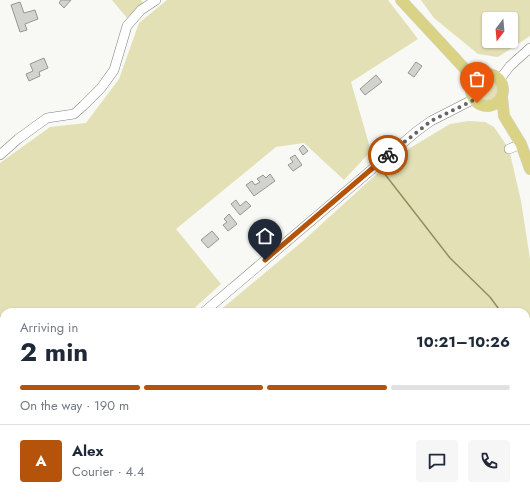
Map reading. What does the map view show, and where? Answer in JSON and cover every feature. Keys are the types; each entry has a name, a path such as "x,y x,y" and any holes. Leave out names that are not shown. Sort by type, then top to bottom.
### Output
{"main road":[{"path":"401,0 465,69 474,100 482,106 504,116"},
{"path":"465,69 482,74 492,74 500,79 504,88 502,97 504,116 522,144 530,169"},
{"path":"471,87 474,80 482,74"},
{"path":"486,107 496,104 502,97"}],"street":[{"path":"0,155 18,139 48,118 74,114 101,88 114,70 127,26 150,2"},
{"path":"500,79 510,66 530,48"},
{"path":"209,308 416,131 431,121 474,100"},
{"path":"509,149 522,144"}],"shaded area":[{"path":"112,0 141,0 143,3 127,18"},
{"path":"167,0 388,0 418,39 351,82 371,151 344,180 304,143 276,147 176,229 221,284 194,308 0,308 0,163 50,127 86,123 119,79 139,23"},
{"path":"421,0 530,0 530,36 518,44 518,12 482,12 482,48 512,48 498,57 478,54 434,18"},
{"path":"487,77 496,81 500,90 496,99 487,103 478,99 474,90 478,81"},
{"path":"468,121 485,122 494,127 509,149 521,201 530,259 530,308 223,308 303,241 381,170 410,148 450,124"}],"building":[{"path":"61,0 71,0 64,8 59,3"},
{"path":"20,2 24,13 35,10 38,19 25,24 27,30 20,32 11,5"},
{"path":"44,58 48,68 39,72 40,76 29,81 26,74 33,71 30,64"},
{"path":"416,62 422,66 414,77 408,73"},
{"path":"376,75 382,82 365,95 360,89"},
{"path":"303,145 308,151 303,155 299,149"},
{"path":"295,155 302,165 293,171 288,165 293,162 290,158"},
{"path":"270,174 275,181 254,196 246,185 252,181 255,185 260,182 257,179 263,175 266,178"},
{"path":"236,200 240,206 246,201 251,206 240,215 231,204"},
{"path":"229,214 237,224 228,231 223,225 227,222 224,219"},
{"path":"212,231 219,239 208,248 201,240"}],"waterway":[{"path":"384,173 450,258 490,297 498,308"}],"way so far":[{"path":"388,155 416,131 431,121 474,100 477,103"}],"route":[{"path":"265,260 388,155"}]}
